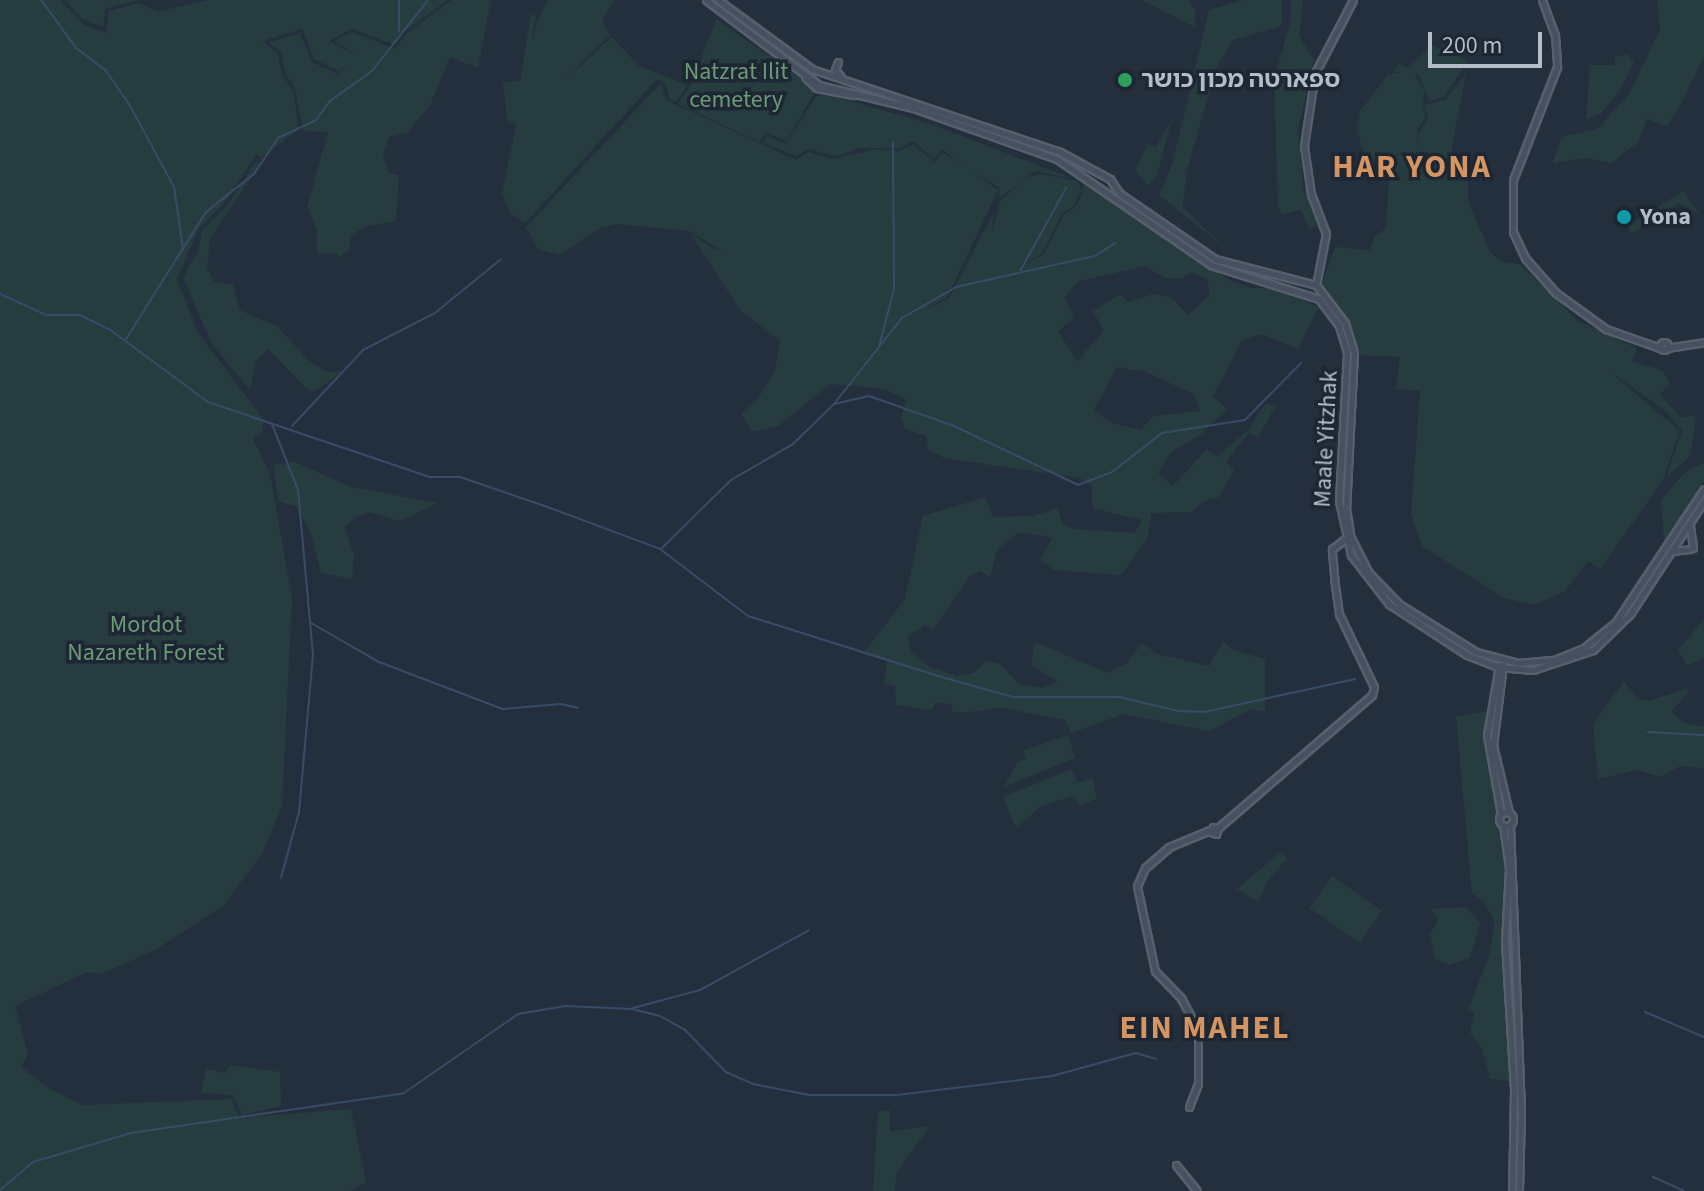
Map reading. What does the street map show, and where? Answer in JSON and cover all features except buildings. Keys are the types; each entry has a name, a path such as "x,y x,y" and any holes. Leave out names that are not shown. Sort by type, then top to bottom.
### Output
{"street":[{"path":"706,0 817,88 891,102"},
{"path":"718,0 772,44 819,71 1048,147 1106,178 1114,187 1215,259 1308,282 1316,287"},
{"path":"1306,294 1316,287 1326,234 1308,180 1305,117 1320,60 1353,0"},
{"path":"1542,0 1555,35 1557,67 1552,89 1515,173 1513,232 1533,270 1556,293 1606,329 1652,345 1704,342"},
{"path":"749,36 815,82 891,102 1057,159 1211,265 1306,294"},
{"path":"838,62 836,73 845,80"},
{"path":"815,82 819,71"},
{"path":"825,85 829,75"},
{"path":"1102,191 1106,178"},
{"path":"1102,191 1114,187"},
{"path":"1306,294 1308,282 1322,258"},
{"name":"Maale Yitzhak","path":"1316,287 1342,318 1353,346 1346,491 1348,537 1364,566 1399,604 1470,649 1517,670 1556,666 1602,644 1630,614 1704,501"},
{"name":"Maale Yitzhak","path":"1306,294 1326,307 1346,347 1339,491 1348,537 1359,570 1383,599 1487,663 1502,665 1554,660 1604,634 1630,603 1704,489"},
{"path":"1671,552 1691,548 1691,521"},
{"path":"1189,1107 1198,1084 1198,1030 1181,998 1155,971 1137,886 1145,868 1169,847 1214,829 1372,695 1374,687 1339,614 1332,549 1348,537"},
{"path":"1487,663 1498,682 1493,745 1510,825 1521,1102 1519,1191"},
{"path":"1502,665 1487,745 1509,868 1505,942 1514,1091 1512,1191"},
{"path":"1498,682 1517,670"},
{"path":"1501,814 1509,812"},
{"path":"1503,825 1510,825"},
{"path":"1176,1165 1197,1191"}],"green space":[{"name":"Mordot Nazareth Forest","path":"0,0 60,0 85,25 106,33 109,11 139,3 157,12 207,0 448,0 405,31 395,45 352,29 329,41 358,56 334,41 352,32 395,49 407,33 452,0 491,0 478,68 450,57 430,105 407,133 389,137 383,155 389,173 399,175 396,221 366,226 351,235 349,250 340,257 332,252 317,255 317,231 307,207 328,132 303,131 295,88 285,73 282,52 269,43 300,33 312,62 337,74 349,64 338,71 314,59 302,29 263,41 278,54 282,74 293,91 299,129 261,158 257,154 224,203 199,228 177,279 199,334 264,420 262,432 253,439 270,474 292,598 282,807 262,854 223,906 155,950 101,974 87,972 15,1006 28,1054 21,1067 48,1088 83,1105 231,1099 240,1118 351,1109 366,1182 350,1191 0,1191"},
{"path":"65,0 139,0 105,9 103,27 82,19"},
{"path":"549,0 615,0 602,21 610,35 562,82 612,37 639,66 688,85 676,102 669,99 666,84 657,79 525,223 510,213 502,193 516,126 507,119 503,82 520,81 531,14 536,16 533,40 538,18"},
{"path":"1142,0 1188,0 1196,11 1194,27"},
{"path":"1242,0 1282,0 1282,21 1279,27 1233,40 1216,68 1186,174 1183,208 1228,250 1159,195 1173,161 1209,10"},
{"path":"1291,0 1303,0 1299,36 1314,60 1298,130 1303,186 1317,226 1309,229 1301,210 1282,215 1278,208 1274,80 1291,19"},
{"path":"1657,0 1704,0 1704,57 1667,126 1647,119 1639,141 1612,163 1587,158 1553,163 1561,137 1597,129 1629,94 1660,29"},
{"name":"Natzrat Ilit cemetery","path":"716,19 808,83 814,93 787,141 766,132 759,142 678,104 692,83"},
{"path":"1431,45 1468,61 1444,97 1429,101 1419,75 1394,71 1399,63 1408,69"},
{"path":"1628,54 1634,63 1619,92 1602,112 1586,120 1590,65 1614,65 1615,57"},
{"path":"1406,71 1414,74 1424,90 1423,106 1425,117 1418,130 1417,155 1419,133 1428,118 1424,105 1445,100 1466,74 1451,152 1468,157 1468,201 1490,252 1504,263 1520,264 1578,321 1637,348 1632,362 1662,370 1670,383 1660,394 1681,418 1693,415 1696,420 1690,456 1666,478 1682,431 1668,413 1608,370 1680,431 1663,480 1600,569 1588,561 1565,591 1534,605 1504,598 1422,546 1411,514 1420,391 1396,389 1400,357 1358,355 1354,331 1322,284 1335,247 1370,250 1374,237 1386,228 1389,177 1362,150 1357,128 1360,111 1388,75"},
{"path":"661,83 666,100 796,160 808,152 833,159 878,149 897,152 913,145 935,162 942,152 998,190 948,296 926,310 949,298 993,214 992,231 1000,201 1026,178 1040,174 1078,181 1081,190 1073,207 1062,213 1042,253 1015,269 1043,255 1064,214 1074,208 1081,197 1084,182 1231,281 1251,288 1277,288 1319,307 1298,349 1261,334 1242,341 1213,396 1227,409 1200,435 1172,451 1158,473 1173,486 1207,449 1217,457 1249,429 1266,403 1275,407 1258,437 1249,433 1226,462 1234,470 1219,497 1203,501 1191,512 1151,513 1148,537 1121,575 1054,570 1040,559 1053,538 1019,532 997,550 990,577 980,571 970,576 934,629 925,625 907,637 912,653 928,666 956,676 973,673 987,661 1000,664 1019,684 1041,688 1058,682 1031,665 1035,642 1108,673 1127,663 1142,643 1157,654 1209,666 1223,641 1233,650 1265,659 1265,712 1252,709 1209,731 1124,714 1071,733 1065,720 1001,708 960,713 951,712 953,705 936,702 931,710 896,705 895,685 884,684 887,661 863,654 905,599 923,516 985,497 993,517 1033,516 1058,508 1062,524 1074,529 1135,533 1142,520 1093,508 1091,485 1080,478 944,458 928,449 926,436 905,429 901,417 907,400 885,389 830,384 778,426 752,432 741,414 757,400 775,371 780,341 740,310 690,233 714,249 725,252 689,231 617,224 601,228 560,255 538,249 526,227","holes":["1145,266 1165,278 1181,279 1192,272 1208,280 1209,296 1188,315 1171,297 1153,294 1128,302 1120,294 1093,311 1104,331 1077,361 1058,331 1074,318 1065,297 1077,282","1117,367 1146,372 1193,394 1200,411 1153,416 1141,430 1109,422 1094,410"]},
{"path":"828,95 928,123 1074,179 1035,171 1000,198 999,187 967,170 942,149 934,159 913,141 900,148 861,148 837,156 809,149 795,156 762,142 767,136 786,144 816,96"},
{"path":"1172,119 1157,175 1149,186 1135,171 1147,144 1156,147"},
{"path":"257,160 260,165 210,238 207,267 214,282 233,285 240,310 278,327 309,361 328,372 343,371 316,391 309,391 268,349 256,361 250,390 212,344 183,278 198,251 202,230 228,205"},
{"path":"1683,191 1700,214 1679,203 1632,234 1627,226"},
{"path":"295,462 351,487 438,503 400,521 369,512 356,517 345,527 354,556 352,579 321,573 310,530 296,506 278,501 274,465"},
{"path":"1704,462 1704,481 1664,542 1661,500 1683,474"},
{"path":"1704,619 1704,658 1687,666 1678,650"},
{"path":"1624,681 1638,699 1648,701 1691,688 1672,711 1683,723 1704,727 1704,768 1680,766 1661,777 1636,770 1598,779 1593,724"},
{"path":"1488,711 1492,786 1506,830 1503,914 1511,1082 1490,1078 1482,1048 1470,1033 1474,1013 1469,1008 1489,956 1495,922 1485,903 1472,893 1456,717"},
{"path":"1068,735 1075,758 1004,787 1018,762 1026,759 1022,751"},
{"path":"1072,769 1077,783 1092,778 1097,798 1080,806 1074,796 1041,806 1016,828 1003,797"},
{"path":"1281,852 1287,859 1268,880 1259,902 1237,889"},
{"path":"1332,876 1382,911 1360,943 1310,908"},
{"path":"1466,907 1480,923 1470,958 1449,965 1435,959 1430,935 1438,919 1431,909"},
{"path":"230,1065 280,1072 281,1106 242,1115 233,1095 201,1093 206,1069 226,1073"},
{"path":"890,1110 890,1131 930,1126 897,1172 895,1191 873,1191 878,1112"}],"waterway":[{"path":"41,0 76,48 106,71 129,104 174,187 183,249"},
{"path":"399,0 399,31"},
{"path":"126,339 206,212 254,174 278,138 316,120 330,101 372,71 428,0"},
{"path":"879,347 894,289 893,142"},
{"path":"1020,271 1066,188"},
{"path":"834,404 902,318 956,287 1095,256 1115,243"},
{"path":"292,426 363,350 435,313 501,259"},
{"path":"0,294 46,315 80,315 109,329 208,402 430,477 460,477 660,549 748,616 945,678 1013,697 1120,697 1178,711 1204,712 1355,679"},
{"path":"662,548 731,480 793,444 834,404 869,396 954,426 1078,485 1112,472 1162,433 1245,420 1301,363"},
{"path":"272,424 298,490 313,655 299,812 281,878"},
{"path":"311,623 379,662 503,709 561,704 578,708"},
{"path":"1648,732 1704,735"},
{"path":"633,1008 700,990 809,930"},
{"path":"0,1190 33,1162 131,1133 404,1093 518,1014 565,1006 632,1009 660,1016 685,1030 726,1072 753,1084 809,1095 897,1095 1052,1076 1136,1053 1156,1059"},
{"path":"1645,1012 1704,1037"},
{"path":"1653,1177 1684,1191"}],"place":[{"name":"ספארטה מכון כושר","path":"1125,80"},
{"name":"Yona","path":"1624,217"}],"district":[{"name":"HAR YONA","path":"1412,167"},
{"name":"EIN MAHEL","path":"1205,1028"}]}
